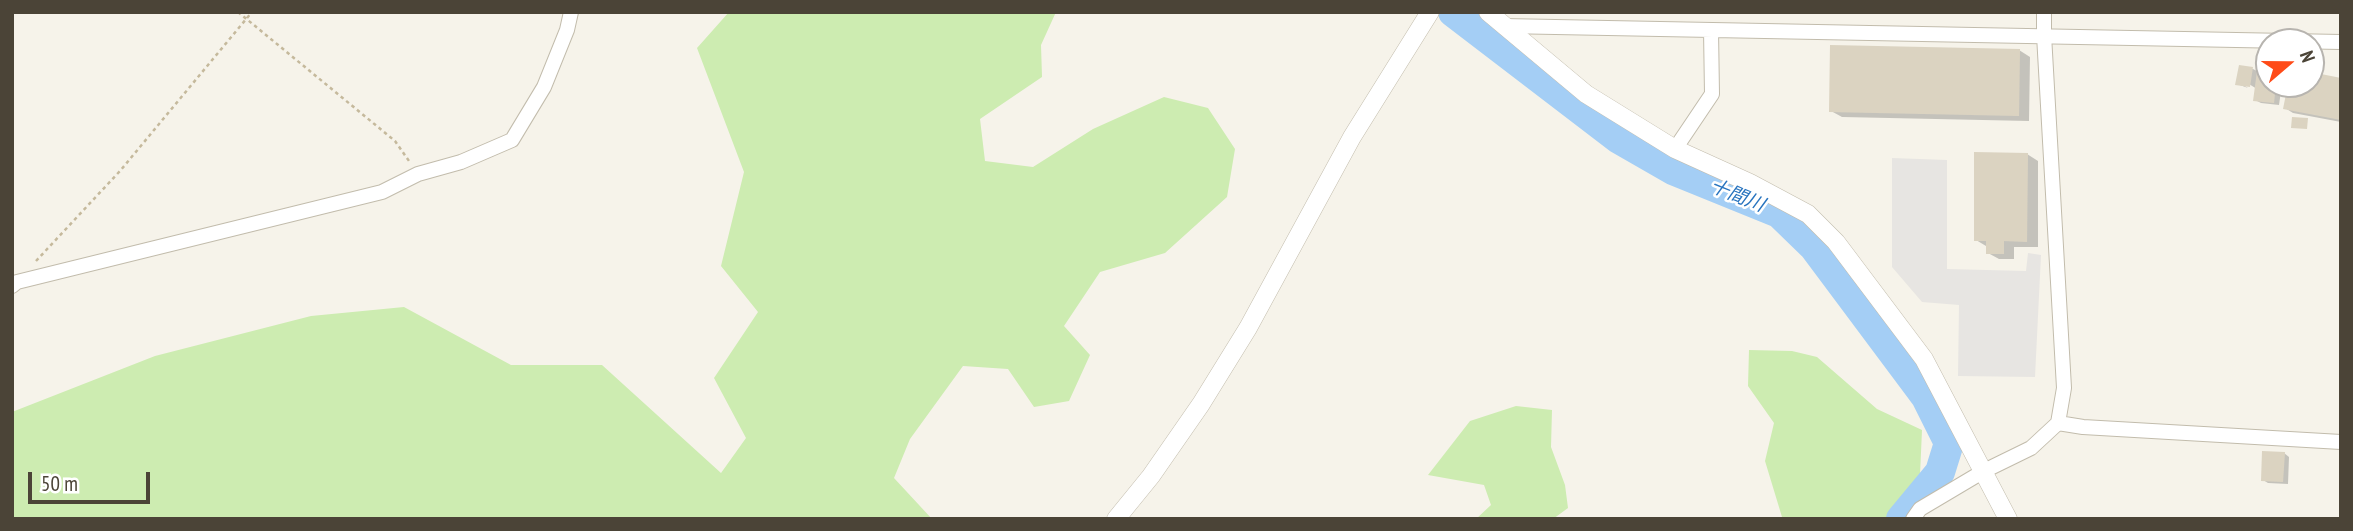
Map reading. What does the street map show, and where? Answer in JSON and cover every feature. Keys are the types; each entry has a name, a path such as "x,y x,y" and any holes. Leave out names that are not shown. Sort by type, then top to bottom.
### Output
{"street":[{"path":"12,286 17,282 382,192 418,174 461,162 512,140 544,87 567,30 571,12"},
{"path":"1116,519 1151,476 1222,372 1352,137 1430,12"},
{"path":"1488,12 1586,94 1675,149 1750,183 1808,214 1836,242 1924,359 2008,519"},
{"path":"1913,519 1920,509 1984,471 2031,448 2058,423 2064,388 2044,12"},
{"path":"1503,26 2341,42"},
{"path":"1675,149 1712,94 1711,30"},
{"path":"2058,423 2083,427 2341,442"}],"path":[{"path":"237,12 395,141 418,174"},
{"path":"35,262 120,172 252,12"}],"green space":[{"path":"729,12 1056,12 1041,45 1042,77 980,119 985,161 1033,167 1093,129 1164,97 1208,108 1235,149 1227,197 1165,253 1100,272 1064,326 1090,355 1069,401 1034,407 1008,369 963,366 910,439 894,478 932,519 12,519 12,412 155,356 311,316 404,307 511,365 602,365 721,473 746,438 714,378 758,312 721,266 744,172 697,48"},
{"path":"1749,350 1792,351 1817,357 1877,409 1922,430 1920,475 1891,519 1779,519 1782,517 1765,461 1774,423 1748,386"},
{"path":"1516,406 1552,410 1551,447 1565,485 1568,508 1553,519 1476,519 1491,505 1484,485 1428,475 1470,421"}],"shaded area":[{"path":"1892,158 1947,160 1947,269 2026,271 2028,253 2041,255 2035,377 1958,376 1959,305 1922,302 1892,267"}],"building":[{"path":"1830,45 2020,49 2019,116 1829,112"},
{"path":"2239,65 2253,67 2250,87 2235,85"},
{"path":"2325,75 2341,78 2341,120 2283,109 2285,98 2325,98"},
{"path":"2255,86 2255,98 2275,98 2274,103 2253,101"},
{"path":"2292,117 2308,118 2307,129 2291,128"},
{"path":"1974,152 2028,153 2027,242 2004,241 2004,254 1986,254 1986,241 1974,241"},
{"path":"2262,451 2285,452 2283,482 2261,481"}],"waterway":[{"name":"十間川","path":"1453,12 1619,139 1673,170 1779,213 1814,247 1926,397 1949,443 1940,472 1901,519"}]}
